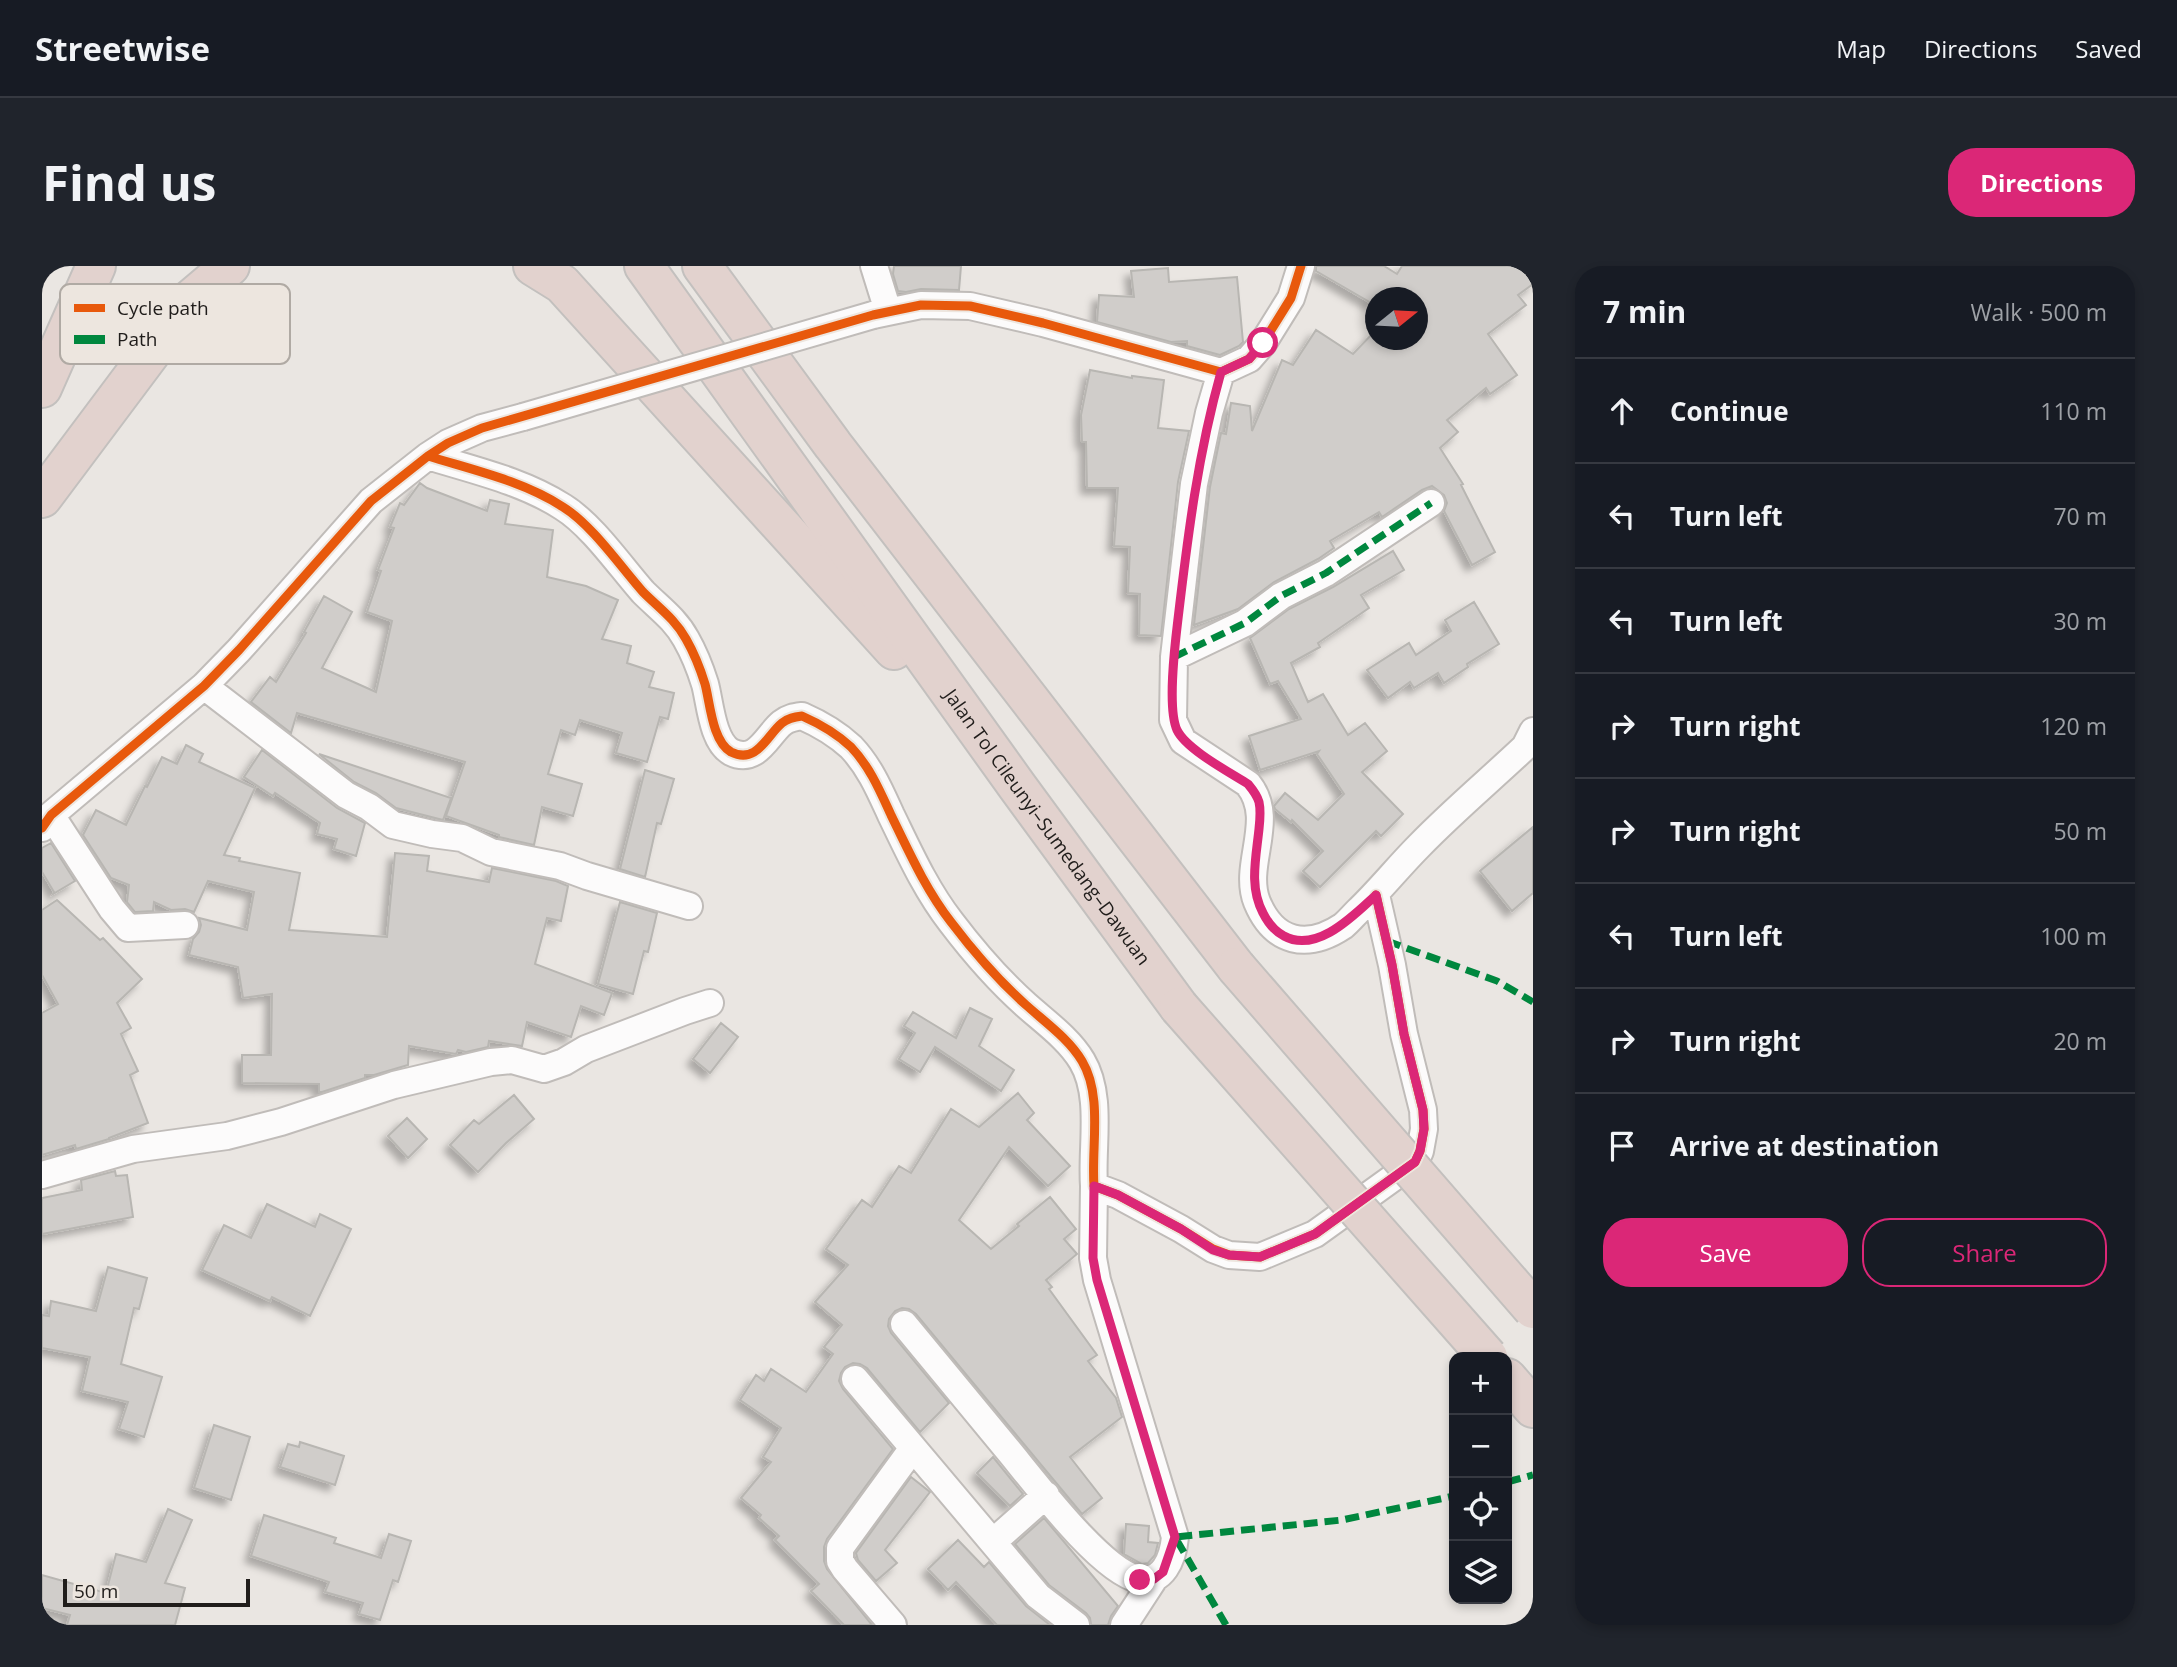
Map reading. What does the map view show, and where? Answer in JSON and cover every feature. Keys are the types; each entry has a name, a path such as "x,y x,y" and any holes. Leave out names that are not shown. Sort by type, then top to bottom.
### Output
{"highway":[{"path":"67,284 75,266"},
{"path":"88,284 96,266"},
{"path":"209,284 230,266"},
{"path":"533,266 562,284 1017,786"},
{"name":"Jalan Tol Cileunyi–Sumedang–Dawuan","path":"644,266 1179,1007 1484,1352"},
{"path":"702,266 833,445 1236,967 1533,1309"},
{"path":"724,266 833,445"},
{"path":"42,341 60,300"},
{"path":"42,388 60,347"},
{"path":"42,498 142,364"},
{"path":"1512,1384 1533,1408"}],"street":[{"path":"874,266 880,313"},
{"path":"185,925 128,928 47,821 204,686 371,501 448,443 482,428 523,416 880,313 921,305 970,306 1043,323 1221,372 1249,359 1263,343 1291,298 1301,266"},
{"path":"1221,372 1194,484 1174,657 1173,719 1183,741 1248,784 1256,794 1260,804 1254,879 1256,900 1273,929 1287,938 1302,940 1324,935 1343,926 1376,895 1418,846 1530,745"},
{"path":"428,456 524,487 564,507 587,528 645,594 677,623 696,660 720,738 733,753 746,754 755,751 763,746 782,723 802,716 849,745 874,777 920,872 950,921 996,975 1049,1024 1081,1060 1095,1100 1093,1258 1097,1280 1175,1537 1163,1572 1154,1579 1124,1625"},
{"path":"1174,657 1245,623 1281,596 1325,573 1432,503"},
{"path":"204,686 346,795 369,807 393,825 462,838 491,852 560,866 689,906"},
{"path":"1094,1186 1118,1195 1181,1229 1213,1250 1229,1255 1260,1257 1315,1234 1415,1162 1424,1129 1423,1110 1404,1034 1376,895"},
{"path":"42,1175 133,1149 227,1136 281,1122 394,1085 491,1062 512,1060 544,1069 564,1062 586,1049 710,1003"},
{"path":"904,1324 1078,1533 1124,1574 1140,1580 1154,1579"},
{"path":"855,1379 1038,1596 1076,1625"},
{"path":"893,1625 845,1569 839,1555 840,1548 913,1448"},
{"path":"993,1542 1046,1495"}],"building":[{"path":"894,266 961,266 959,290 898,291 893,274"},
{"path":"1316,266 1384,266 1397,274 1402,266 1533,266 1533,284 1518,295 1526,305 1488,334 1517,375 1490,394 1486,388 1447,420 1458,432 1440,448 1463,484 1461,485 1495,552 1472,565 1444,511 1447,503 1444,495 1432,486 1382,517 1379,512 1330,541 1334,548 1274,582 1238,609 1194,625 1210,487 1221,433 1226,434 1231,403 1250,406 1252,431 1282,360 1293,365 1316,330 1353,354 1365,341 1365,350 1428,350 1428,287 1365,287 1365,299 1316,271"},
{"path":"1168,268 1169,282 1237,277 1243,342 1239,346 1220,355 1187,346 1187,341 1171,342 1097,322 1099,295 1134,297 1131,271"},
{"path":"1090,370 1132,378 1164,380 1158,428 1189,431 1178,482 1161,636 1139,635 1140,594 1128,593 1130,547 1114,546 1118,488 1087,488 1086,442 1082,442 1081,415"},
{"path":"420,483 487,511 490,500 509,504 505,524 553,530 547,577 586,586 618,600 602,639 631,646 627,663 654,672 649,687 674,693 668,719 660,717 647,762 616,753 622,733 580,720 575,735 561,730 548,774 582,784 573,816 542,807 534,845 499,837 446,816 465,762 297,713 291,733 251,702 270,677 276,682 306,633 304,632 324,596 352,612 322,668 376,692 392,621 367,612 381,571 378,570 394,528 390,527 400,503 404,505"},
{"path":"1393,551 1404,570 1361,595 1369,608 1318,643 1320,647 1291,663 1308,702 1323,694 1348,735 1365,723 1387,751 1362,772 1403,814 1381,836 1376,831 1320,887 1303,871 1323,851 1274,806 1285,793 1318,820 1344,794 1317,754 1319,751 1260,770 1249,736 1301,719 1278,681 1270,684 1250,638 1289,609 1333,587"},
{"path":"1474,602 1499,644 1467,664 1468,667 1444,683 1438,673 1414,688 1410,682 1388,698 1367,670 1409,643 1416,655 1451,631 1445,620"},
{"path":"186,745 203,754 199,762 255,788 224,855 240,858 239,861 300,873 289,930 387,937 395,853 429,856 427,871 489,882 492,868 556,881 568,886 561,921 547,918 535,964 612,993 604,1015 581,1006 571,1037 527,1022 522,1046 489,1041 488,1047 466,1052 458,1050 456,1054 409,1046 408,1065 365,1075 365,1078 322,1092 319,1092 319,1084 242,1083 242,1055 271,1055 272,994 243,998 238,967 189,955 193,939 201,925 199,918 247,930 254,892 208,881 194,912 185,909 171,910 154,902 153,911 135,912 127,902 129,885 111,878 83,835 96,810 126,825 162,757 177,764"},
{"path":"262,750 337,808 365,823 356,856 334,849 337,839 317,834 320,823 275,793 273,796 244,777"},
{"path":"319,754 451,798 443,820 396,808 376,793 354,782"},
{"path":"645,770 674,779 661,824 657,823 645,877 620,869"},
{"path":"1533,827 1533,893 1512,911 1480,871"},
{"path":"51,843 75,881 53,894 42,872 42,848"},
{"path":"57,900 100,940 103,938 142,979 117,1003 131,1028 121,1034 138,1071 130,1075 148,1123 76,1149 75,1145 42,1155 42,1013 58,1004 42,975 42,910"},
{"path":"620,902 657,913 648,952 644,951 633,994 598,984"},
{"path":"970,1008 992,1019 979,1046 1014,1070 1001,1091 935,1047 920,1072 899,1059 915,1033 904,1026 913,1012 956,1038"},
{"path":"721,1023 738,1037 710,1073 693,1059"},
{"path":"1018,1093 1034,1113 1027,1120 1070,1166 1048,1186 1009,1147 959,1220 991,1249 1050,1197 1076,1229 1064,1239 1077,1254 1046,1280 1052,1287 1049,1289 1097,1355 1088,1361 1116,1398 1122,1417 1070,1457 1102,1498 1082,1514 916,1314 902,1308 895,1311 889,1319 891,1333 949,1403 920,1432 867,1368 853,1363 841,1373 839,1381 843,1389 893,1449 827,1539 824,1547 827,1569 872,1625 844,1625 811,1591 819,1584 775,1540 779,1536 759,1518 761,1515 741,1498 771,1462 763,1457 781,1428 740,1400 756,1375 764,1381 771,1369 806,1392 833,1354 824,1347 842,1325 815,1302 848,1265 826,1249 862,1200 872,1207 899,1166 911,1173 951,1109 979,1127"},
{"path":"514,1095 534,1119 478,1172 450,1145 474,1120 479,1124"},
{"path":"407,1118 427,1139 408,1158 388,1136"},
{"path":"115,1171 116,1176 127,1175 133,1217 42,1234 42,1198 82,1190 81,1180"},
{"path":"267,1204 315,1227 320,1214 351,1229 310,1316 272,1297 270,1301 202,1270 224,1225 251,1238"},
{"path":"108,1267 147,1278 139,1309 134,1308 121,1364 162,1377 144,1437 119,1429 128,1402 82,1391 90,1357 42,1348 42,1315 49,1316 51,1301 96,1311"},
{"path":"214,1425 250,1437 231,1500 194,1488"},
{"path":"300,1442 344,1456 335,1485 280,1467 288,1444 299,1447"},
{"path":"993,1457 1023,1494 1010,1506 977,1473"},
{"path":"911,1477 930,1492 885,1550 897,1563 876,1581 858,1560 856,1553"},
{"path":"168,1509 192,1520 165,1583 185,1588 175,1625 67,1625 70,1615 42,1608 42,1575 106,1593 116,1554 146,1562"},
{"path":"264,1515 336,1538 334,1543 381,1558 389,1534 411,1541 398,1582 393,1580 380,1620 359,1614 363,1603 325,1592 329,1582 251,1556"},
{"path":"1044,1518 1118,1606 1108,1625 1091,1625 1086,1613 1049,1585 1015,1544"},
{"path":"1126,1524 1149,1526 1148,1542 1158,1543 1155,1555 1148,1563 1142,1564 1124,1554"},
{"path":"958,1540 984,1567 989,1562 1026,1606 1050,1625 997,1625 956,1582 948,1590 928,1569"}],"marked path":[{"path":"1174,657 1245,623 1281,596 1326,573 1431,503"},
{"path":"1387,941 1497,981 1533,1002"},
{"path":"1512,1481 1533,1475"},
{"path":"1226,1625 1175,1537 1342,1520 1449,1497"}],"cycle path":[{"path":"42,828 51,815 204,686 371,501 448,443 482,428 873,315 921,305 970,306 1043,323 1221,372 1249,359 1263,343 1291,298 1301,266"},
{"path":"428,456 531,490 563,507 584,524 682,632 703,678 716,730 725,747 731,752 740,755 755,752 782,723 802,716 851,747 874,780 918,870 951,922 996,975 1064,1038 1082,1061 1088,1075 1094,1106 1094,1186 1118,1195 1213,1249 1229,1255 1260,1257 1315,1234 1415,1162 1424,1129 1423,1110 1404,1034 1376,895"}],"route":[{"path":"1140,1580 1154,1579 1163,1572 1175,1537 1097,1280 1093,1258 1094,1186 1118,1195 1181,1229 1213,1250 1229,1255 1260,1257 1315,1234 1415,1162 1424,1129 1423,1110 1404,1034 1376,895 1343,926 1324,935 1302,940 1287,938 1273,929 1256,900 1254,879 1260,804 1256,794 1248,784 1183,741 1173,719 1174,657 1194,484 1209,413 1221,372 1249,359 1263,343"}]}
